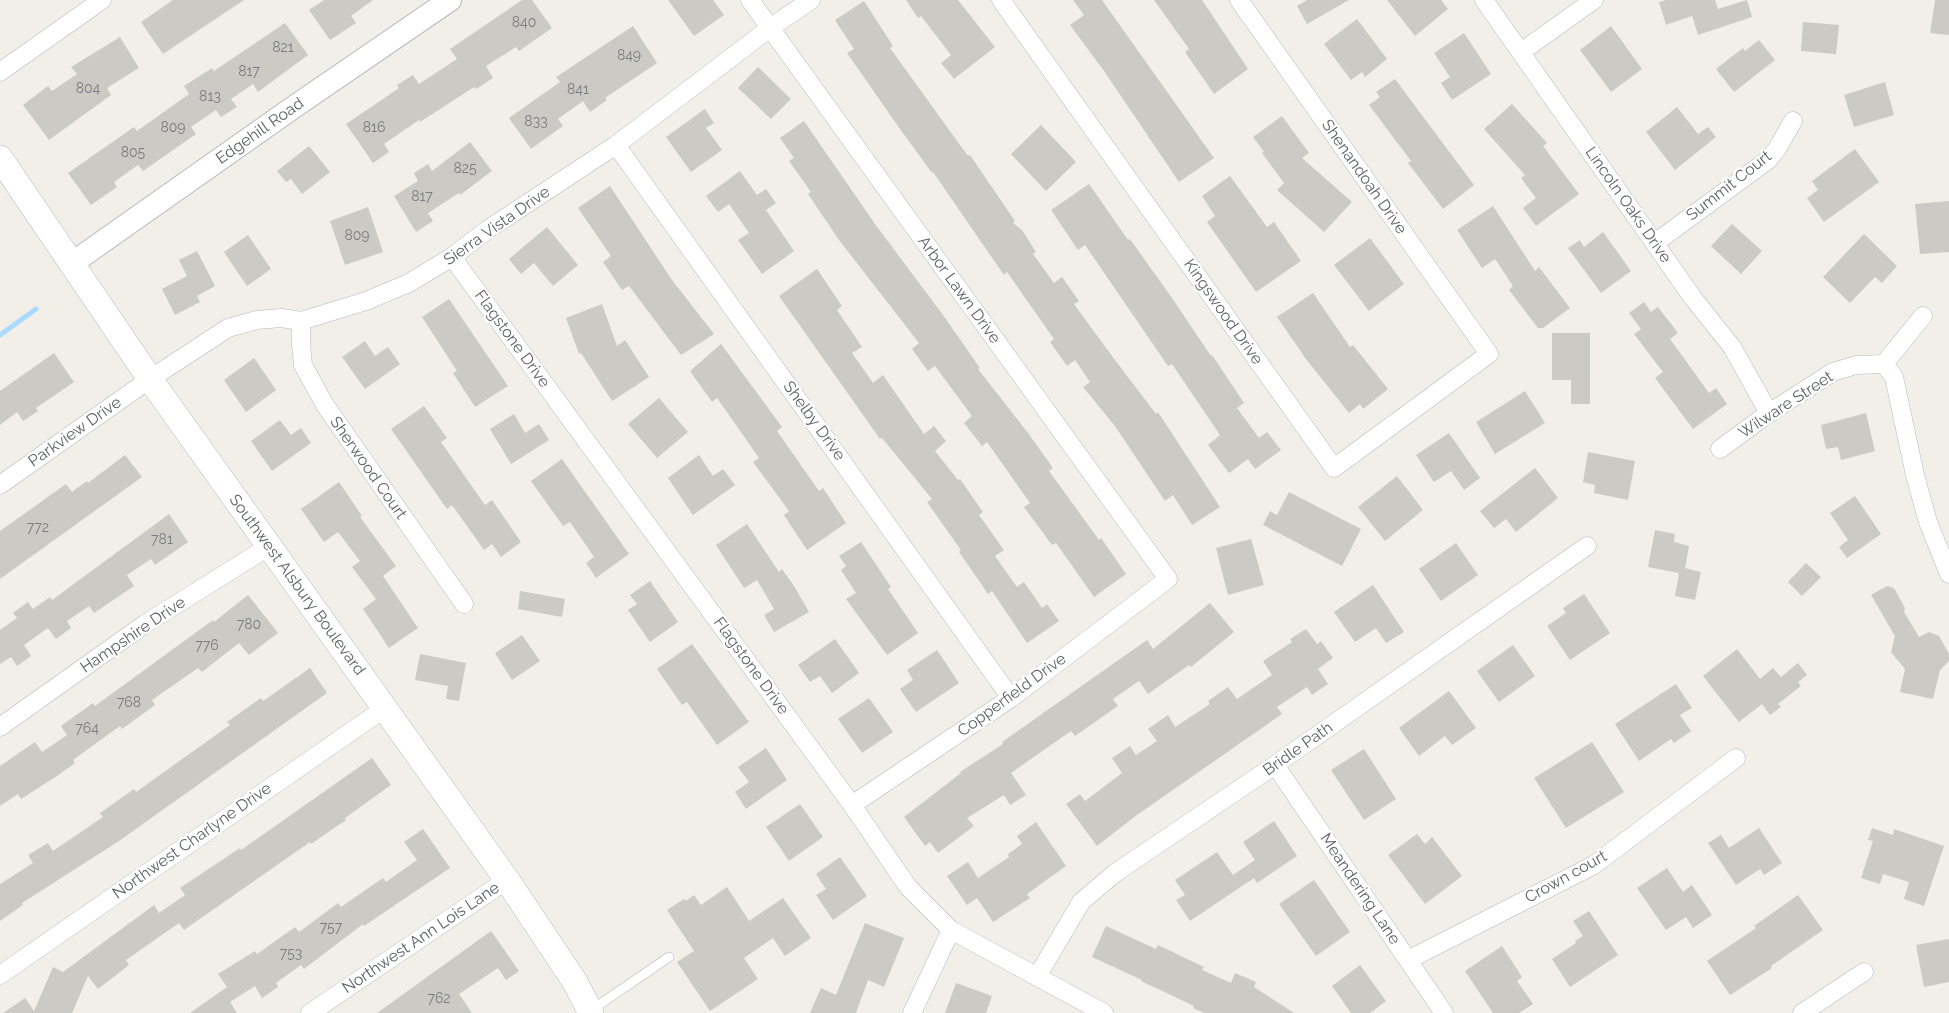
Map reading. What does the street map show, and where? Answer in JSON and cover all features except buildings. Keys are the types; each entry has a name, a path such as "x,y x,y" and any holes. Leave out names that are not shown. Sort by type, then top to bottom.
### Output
{"main road":[{"name":"Southwest Alsbury Boulevard","path":"0,158 150,379 507,880 575,982 591,1012"}],"street":[{"path":"0,72 102,0"},
{"name":"Edgehill Road","path":"71,264 450,0"},
{"name":"Arbor Lawn Drive","path":"750,0 1168,580"},
{"name":"Sierra Vista Drive","path":"150,379 228,328 257,320 282,318 301,321 366,301 410,284 452,257 487,230 616,145 770,28 810,0"},
{"name":"Kingswood Drive","path":"1001,0 1334,468 1489,354"},
{"name":"Shenandoah Drive","path":"1239,0 1489,354"},
{"name":"Lincoln Oaks Drive","path":"1484,0 1693,298 1732,347 1769,413"},
{"path":"1521,52 1594,0"},
{"name":"Summit Court","path":"1655,243 1768,160 1777,149 1793,121"},
{"name":"Shelby Drive","path":"616,145 1011,698"},
{"name":"Flagstone Drive","path":"452,257 852,805 908,887 951,930 1104,1013"},
{"path":"1923,316 1884,364 1894,377 1917,484 1928,522 1949,574"},
{"name":"Sherwood Court","path":"301,321 303,366 325,405 464,604"},
{"name":"Wilware Street","path":"1720,449 1769,413 1833,372 1856,365 1884,364"},
{"name":"Parkview Drive","path":"0,485 150,379"},
{"name":"Bridle Path","path":"1037,977 1082,902 1115,873 1275,765 1587,546"},
{"name":"Hampshire Drive","path":"0,727 145,624 268,547"},
{"name":"Copperfield Drive","path":"852,805 1011,698 1168,580"},
{"name":"Northwest Charlyne Drive","path":"0,975 385,708"},
{"name":"Crown court","path":"1408,960 1594,865 1736,758"},
{"name":"Meandering Lane","path":"1275,765 1444,1013"},
{"name":"Northwest Ann Lois Lane","path":"310,1013 507,880"},
{"path":"912,1013 951,930"},
{"path":"1802,1013 1864,972"}],"lane":[{"path":"591,1012 669,957"}],"waterway":[{"path":"0,335 36,309"}]}
